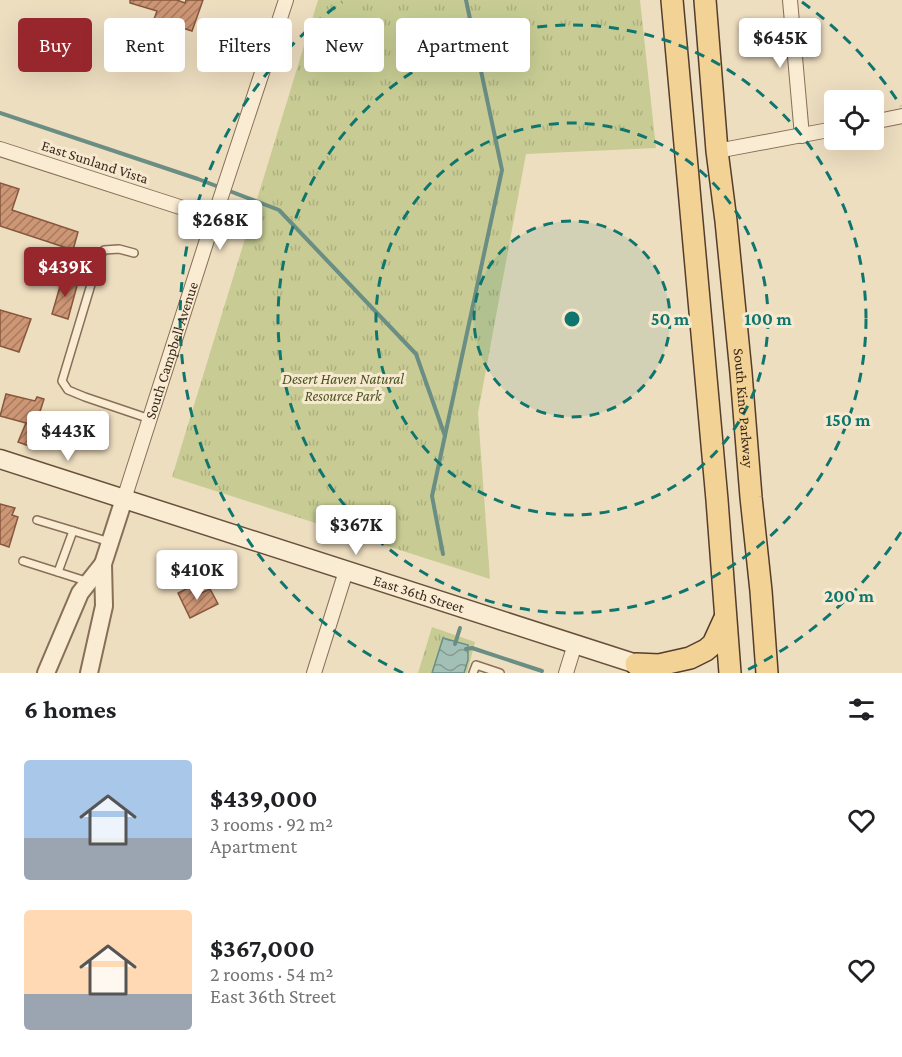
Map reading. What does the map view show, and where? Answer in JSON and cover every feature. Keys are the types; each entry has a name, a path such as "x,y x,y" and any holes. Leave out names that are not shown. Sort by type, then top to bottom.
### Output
{"main road":[{"path":"672,0 717,500 730,673"},
{"name":"South Kino Parkway","path":"705,0 717,151 740,361 767,673"},
{"name":"East 36th Street","path":"0,459 664,673"},
{"path":"636,664 659,665 690,658 706,650 721,629 725,616"}],"street":[{"name":"South Campbell Avenue","path":"88,673 104,606 104,564 110,542 286,0"},
{"path":"790,0 802,135"},
{"path":"884,120 902,116"},
{"path":"717,151 824,131"},
{"name":"East Sunland Vista","path":"0,149 214,218"},
{"name":"South Campbell Avenue","path":"46,673 80,593 104,564"},
{"path":"314,673 346,571"},
{"path":"566,673 575,644"}],"lane":[{"path":"134,253 119,249 105,250 99,258 62,381 68,390 150,419"},
{"path":"37,520 110,542"},
{"path":"58,572 73,531"},
{"path":"22,561 89,582"},
{"path":"473,673 476,665 500,673"}],"green space":[{"name":"Desert Haven Natural Resource Park","path":"318,0 640,0 656,148 526,154 478,413 490,579 172,477 304,46 304,72 384,72 384,18 312,18"},
{"path":"432,627 475,642 467,673 418,673"}],"water":[{"path":"443,638 468,645 468,660 464,673 432,673"}],"building":[{"path":"130,0 177,0 185,3 186,0 203,0 192,31 185,29 185,18 154,18 157,11 130,3"},
{"path":"0,183 19,189 12,210 78,232 73,250 0,226"},
{"path":"63,276 78,282 68,319 52,314"},
{"path":"0,310 31,319 19,352 0,346"},
{"path":"6,394 35,401 37,397 44,399 29,446 18,442 26,423 0,416"},
{"path":"0,504 15,508 12,515 18,517 9,547 0,544"},
{"path":"192,586 197,595 210,589 218,604 190,618 178,593"}],"waterway":[{"path":"443,554 432,496 502,170 466,0"},
{"path":"0,113 198,179 279,210 416,354 445,436"},
{"path":"455,644 460,628"},
{"path":"466,649 472,648 542,671"}]}
